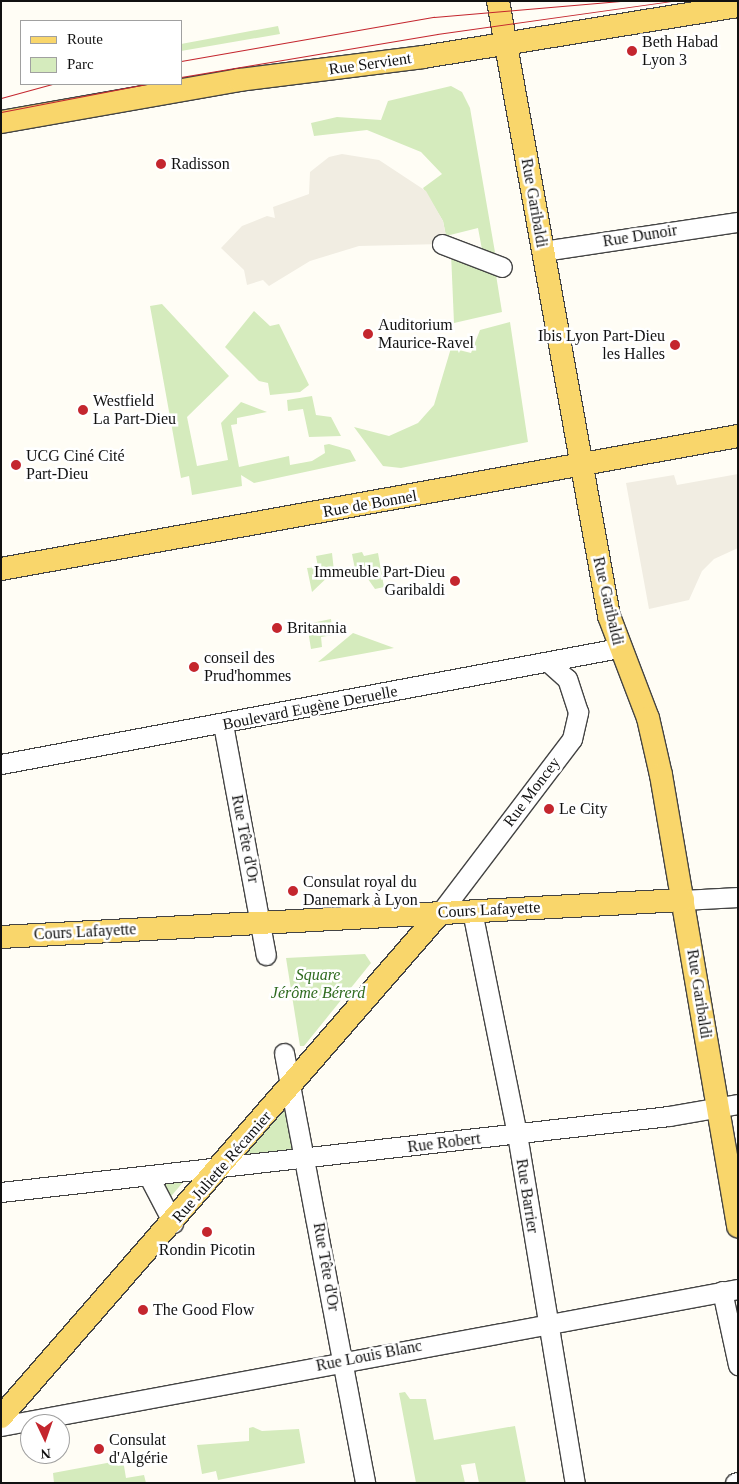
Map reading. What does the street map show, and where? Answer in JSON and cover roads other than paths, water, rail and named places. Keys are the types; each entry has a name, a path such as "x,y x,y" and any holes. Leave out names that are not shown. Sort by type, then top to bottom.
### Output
{"main road":[{"name":"Rue Garibaldi","path":"498,1 608,616 648,718 682,900 728,1105 738,1226"},
{"name":"Rue Servient","path":"1,122 239,80 505,44 738,6"},
{"name":"Rue de Bonnel","path":"1,570 409,497 580,461 738,436"},
{"name":"Cours Lafayette","path":"1,937 682,900"},
{"name":"Rue Juliette Récamier","path":"1,1417 292,1087 440,913"}],"street":[{"name":"Rue Dunoir","path":"543,252 738,222"},
{"path":"442,244 502,267"},
{"name":"Boulevard Eugène Deruelle","path":"1,764 549,663 619,648"},
{"name":"Rue Moncey","path":"440,913 572,739 578,712 567,679 549,663"},
{"name":"Rue Tête d'Or","path":"223,724 266,954"},
{"name":"Cours Lafayette","path":"682,900 738,897"},
{"name":"Rue Barrier","path":"472,911 517,1134 575,1483"},
{"name":"Rue Tête d'Or","path":"284,1053 307,1160 365,1483"},
{"name":"Rue Robert","path":"1,1192 307,1160 677,1115 728,1105"},
{"path":"149,1177 173,1222"},
{"path":"730,1290 738,1365"},
{"name":"Rue Louis Blanc","path":"1,1426 730,1290"}],"tram line":[{"path":"182,61 434,17 620,1"},
{"path":"182,77 437,34 673,1"},
{"path":"1,98 48,85"},
{"path":"1,112 141,85"}],"place":[{"name":"Beth Habad Lyon 3","path":"632,51"},
{"name":"Radisson","path":"161,164"},
{"name":"Auditorium Maurice-Ravel","path":"368,334"},
{"name":"Ibis Lyon Part-Dieu les Halles","path":"675,345"},
{"name":"Westfield La Part-Dieu","path":"83,410"},
{"name":"UCG Ciné Cité Part-Dieu","path":"16,465"},
{"name":"Immeuble Part-Dieu Garibaldi","path":"455,581"},
{"name":"Britannia","path":"277,628"},
{"name":"conseil des Prud'hommes","path":"194,667"},
{"name":"Le City","path":"549,809"},
{"name":"Consulat royal du Danemark à Lyon","path":"293,891"},
{"name":"Rondin Picotin","path":"207,1232"},
{"name":"The Good Flow","path":"143,1310"},
{"name":"Consulat d'Algérie","path":"99,1449"}],"park label":[{"name":"Square Jérôme Bérerd","path":"318,984"}]}
